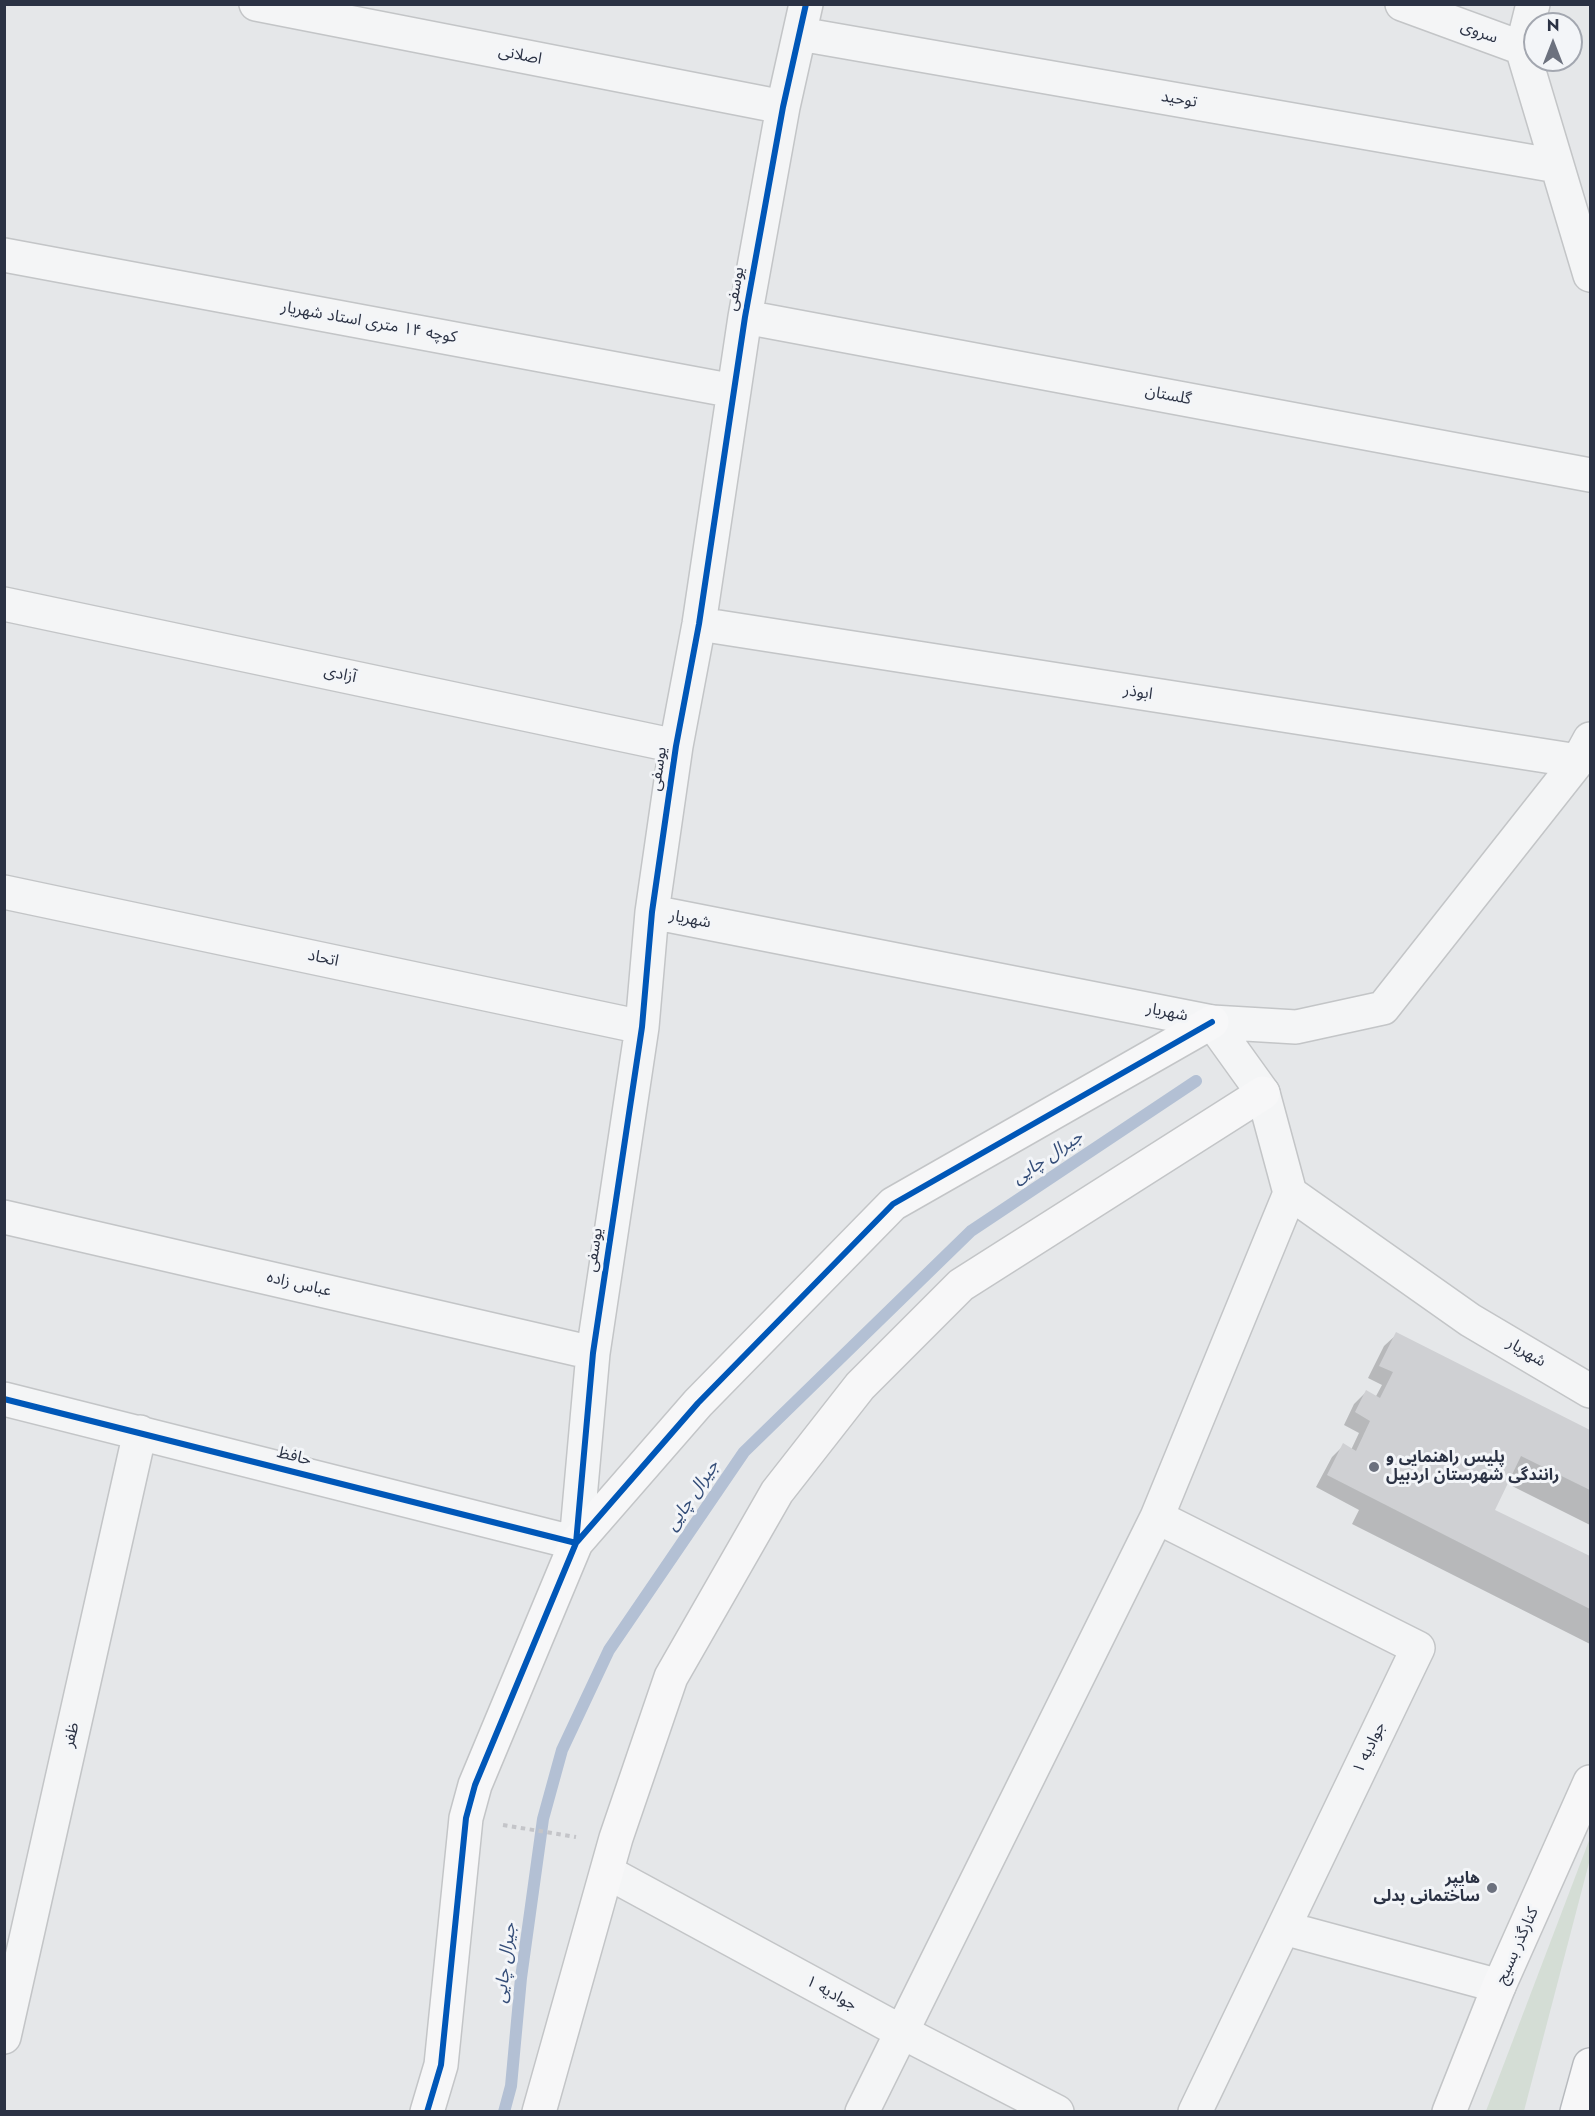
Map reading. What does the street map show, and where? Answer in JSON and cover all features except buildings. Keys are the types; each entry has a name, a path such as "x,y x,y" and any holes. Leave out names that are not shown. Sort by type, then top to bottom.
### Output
{"main road":[{"path":"427,2112 441,2065 466,1818 474,1785 576,1543 698,1403 893,1204 1212,1022"},
{"path":"539,2112 616,1838 670,1677 777,1492 860,1386 961,1285 1263,1093"},
{"name":"کنارگذر بسیج","path":"1449,2112 1500,1986 1590,1782"},
{"path":"1577,2112 1590,2065"}],"street":[{"name":"اصلانی","path":"256,4 783,107"},
{"name":"سروی","path":"1402,4 1522,48"},
{"path":"1533,4 1522,48 1590,275"},
{"name":"یوسفی","path":"576,1543 593,1353 642,1027 652,912 675,746 699,624 745,317 783,107 803,19"},
{"name":"توحید","path":"803,19 1557,166"},
{"name":"کوچه ۱۴ متری استاد شهریار","path":"4,255 734,391"},
{"name":"گلستان","path":"745,317 1590,475"},
{"name":"آزادی","path":"4,604 675,746"},
{"name":"ابوذر","path":"699,624 1584,750"},
{"name":"شهریار","path":"652,912 1212,1022 1296,1027 1383,1008 1584,750"},
{"name":"اتحاد","path":"4,892 642,1027"},
{"path":"862,2112 900,2031 1157,1517 1290,1193 1263,1093 1212,1022"},
{"name":"شهریار","path":"1290,1193 1470,1320 1590,1391"},
{"name":"عباس زاده","path":"4,1217 593,1353"},
{"name":"حافظ","path":"4,1399 576,1543"},
{"name":"ظفر","path":"4,2037 140,1432"},
{"name":"جوادیه ۱","path":"1157,1517 1418,1648 1195,2112"},
{"name":"جوادیه ۱","path":"607,1872 900,2031 1057,2112"},
{"path":"1284,1928 1500,1986"}],"path":[{"path":"513,1827 570,1837"}],"shaded area":[{"path":"1590,1838 1590,1859 1524,2111 1486,2111"}],"waterway":[{"name":"جیرال چایی","path":"504,2112 511,2086 521,1978 543,1819 562,1750 609,1650 744,1452 971,1231 1196,1081"}],"cycle path":[{"path":"4,1399 576,1543 593,1353 642,1027 652,912 676,746 699,624 745,317 783,107 806,4"},
{"path":"427,2112 441,2065 466,1818 475,1785 576,1543 698,1403 893,1204 1212,1022"}],"place":[{"name":"پلیس راهنمایی و رانندگی شهرستان اردبیل","path":"1374,1467"},
{"name":"هایپر ساختمانی بدلی","path":"1492,1888"}]}
